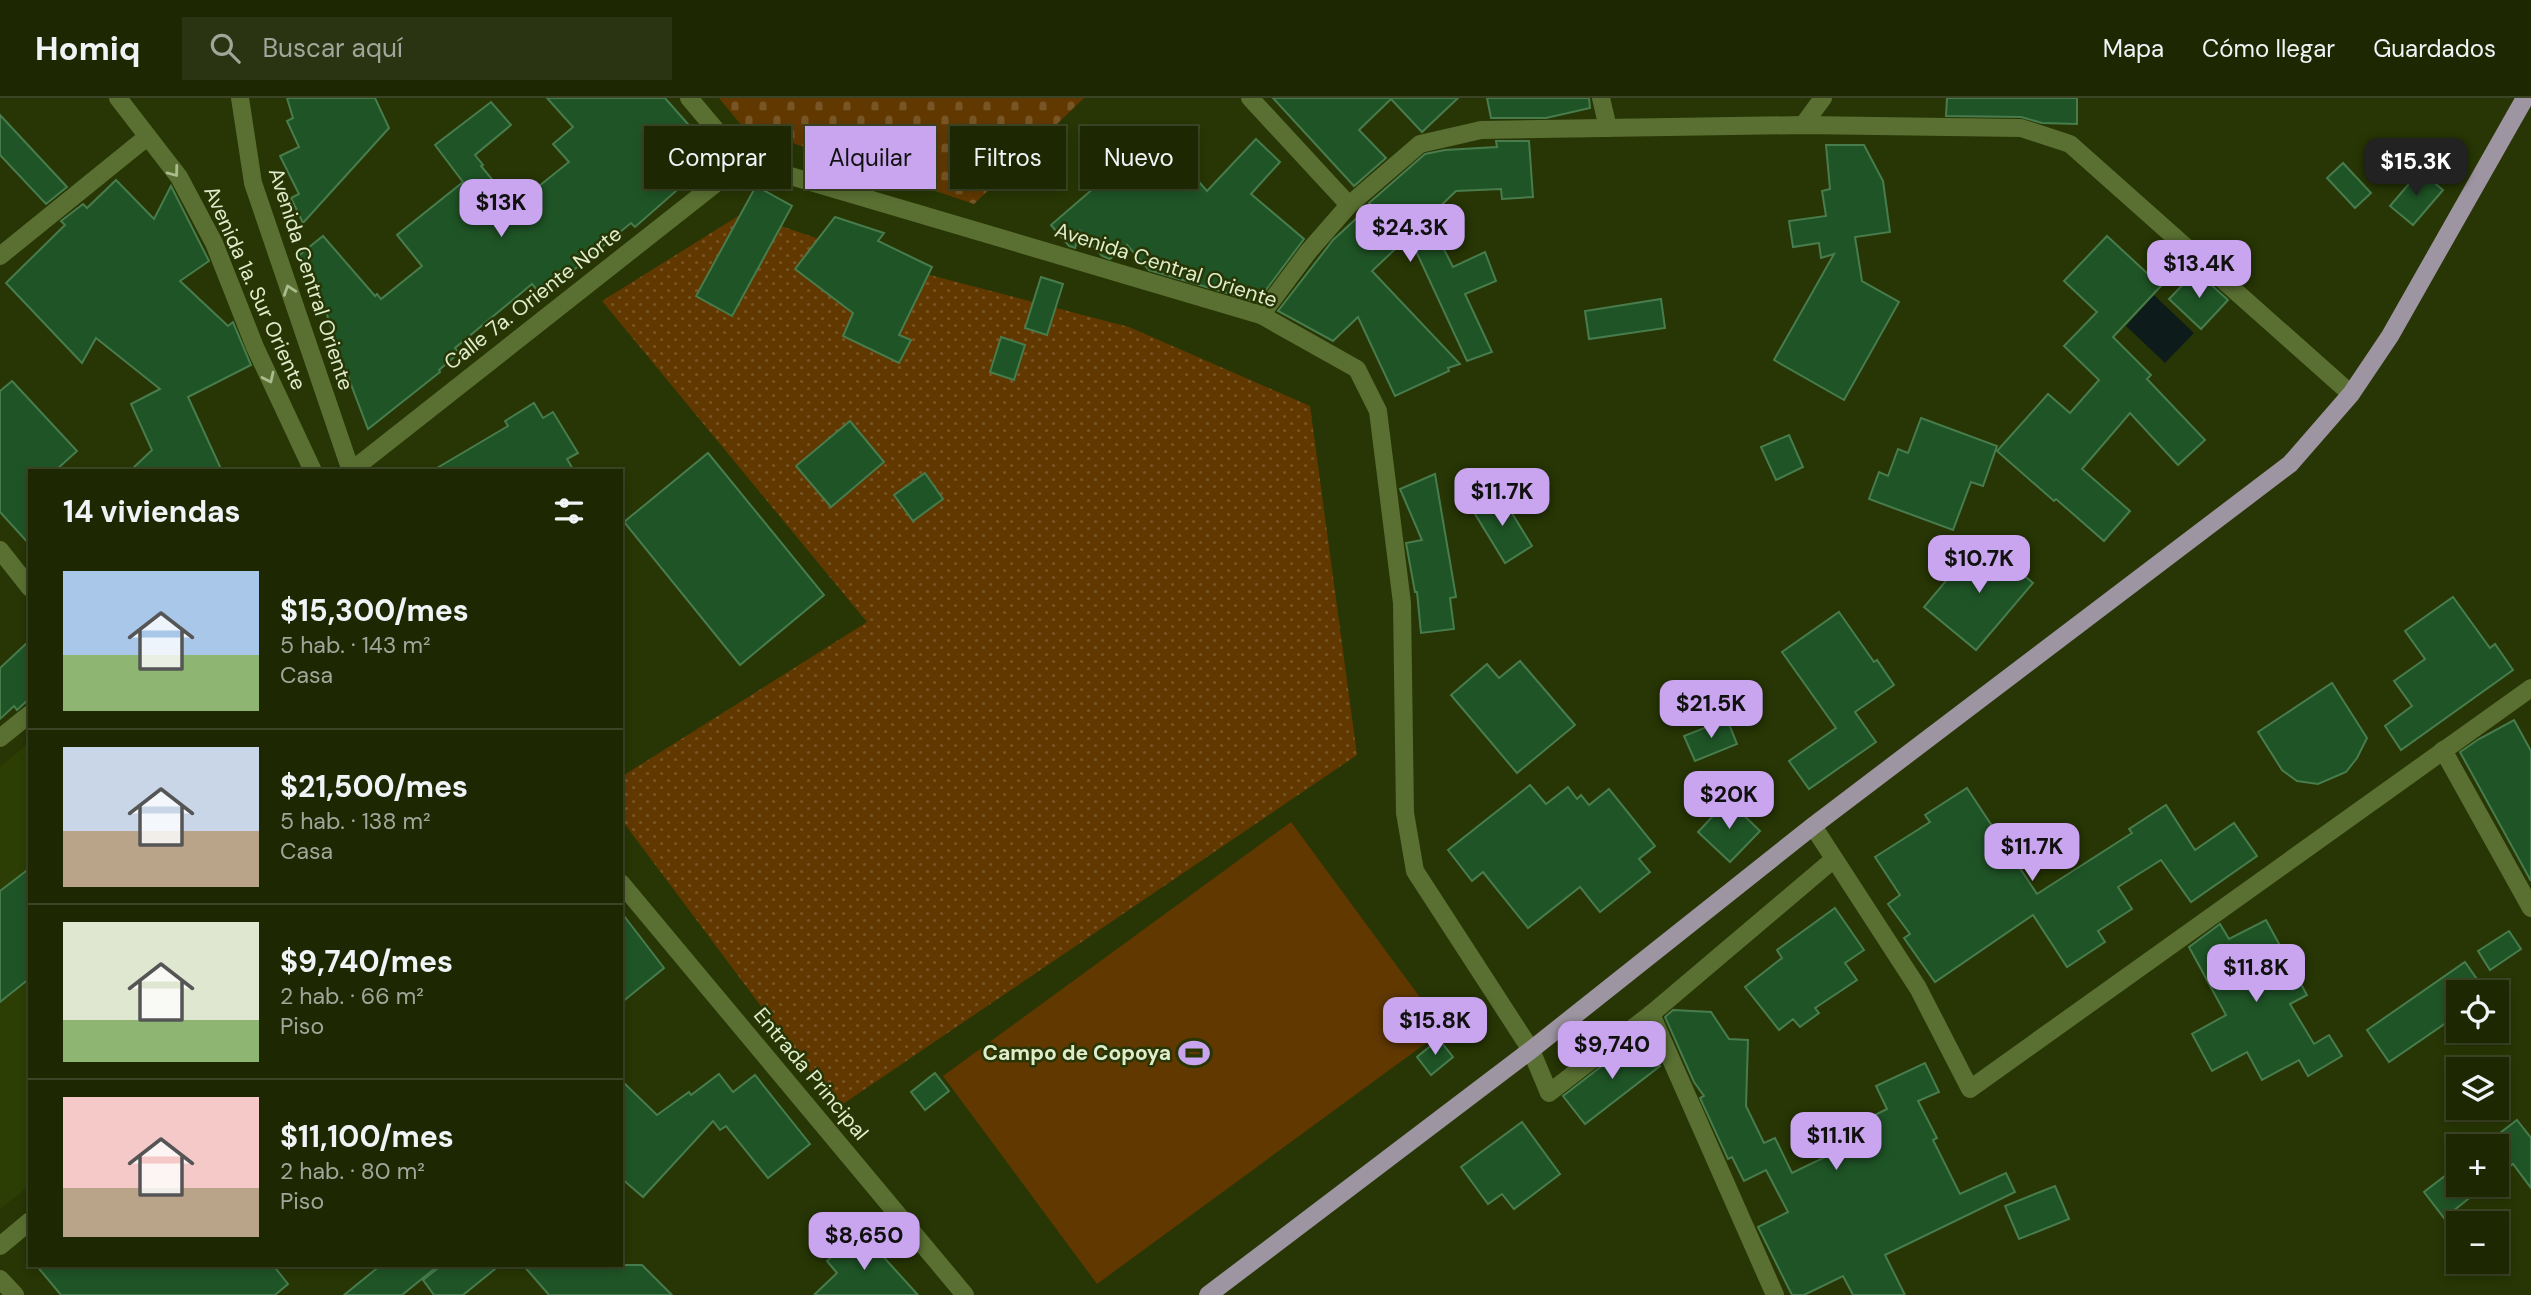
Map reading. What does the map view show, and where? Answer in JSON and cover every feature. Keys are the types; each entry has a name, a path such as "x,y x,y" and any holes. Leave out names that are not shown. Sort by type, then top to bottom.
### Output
{"main road":[{"path":"1208,1295 1531,1050 1813,826 2290,464 2351,394 2390,336 2525,98"}],"street":[{"name":"Avenida 1a. Sur Oriente","path":"118,98 179,177 214,243 255,347 312,469"},
{"name":"Avenida Central Oriente","path":"240,98 253,183 350,469"},
{"path":"689,98 713,126"},
{"path":"1250,98 1349,205"},
{"path":"1601,98 1608,128"},
{"path":"1803,125 1824,98"},
{"path":"1261,314 1307,252 1349,205 1420,144 1481,130 1803,125 2021,128 2070,144 2351,394"},
{"path":"0,256 147,137"},
{"name":"Avenida Central Oriente","path":"791,176 1261,314 1357,369 1378,411 1402,603 1405,813 1415,871 1531,1050 1549,1093 1651,1014"},
{"name":"Calle 7a. Oriente Norte","path":"354,469 709,189"},
{"path":"0,550 28,585"},
{"path":"1813,826 1918,988 1970,1088 2531,688"},
{"path":"0,738 28,717"},
{"path":"2443,750 2531,908"},
{"path":"1775,1295 1651,1014 1834,859"},
{"name":"Entrada Principal","path":"623,885 965,1295"},
{"path":"0,1246 28,1223"},
{"path":"0,1279 15,1295"}],"shaded area":[{"path":"2154,295 2194,333 2165,363 2126,326"},
{"path":"28,744 28,1187 0,1209 0,767"}],"green space":[{"path":"719,98 1084,98 1055,126 950,126 950,189 990,189 974,204 929,189 936,189 936,126 805,126 805,147 791,142 791,126 742,126"},
{"path":"743,213 907,269 1129,327 1310,406 1357,755 837,1108 623,822 623,776 867,622 602,301"},
{"name":"Campo de Copoya","path":"1291,822 1444,1030 1097,1284 943,1076"}],"building":[{"path":"287,98 375,98 389,128 303,223 291,198 299,194 280,156 299,147 287,121 293,118"},
{"path":"547,98 665,98 690,126 644,126 644,189 678,189 635,227 631,223 570,273 566,267 537,290 532,284 455,348 459,353 439,370 440,372 368,429 343,367 324,305 307,266 298,256 323,236 375,296 377,294 381,299 422,266 397,235 463,182 435,145 491,102 511,125 475,155 514,206 569,162 553,144 573,127"},
{"path":"1273,98 1458,98 1422,132 1391,99 1359,130 1386,158 1354,186"},
{"path":"1487,98 1589,98 1590,108 1546,118 1491,118"},
{"path":"1947,98 2077,98 2077,124 2042,123 2021,117 1946,116"},
{"path":"0,115 67,187 46,204 0,155"},
{"path":"1256,139 1280,162 1251,194 1304,239 1257,302 1149,270 1127,245 1110,259 1102,256 1080,231 1075,248 1069,246 1051,225 1093,189 1198,189 1198,181 1207,191"},
{"path":"1496,141 1529,141 1533,197 1502,199 1501,189 1456,191 1428,218 1453,267 1485,252 1496,281 1465,294 1492,352 1467,361 1409,236 1372,271 1460,364 1448,368 1449,371 1395,396 1358,317 1333,341 1278,311 1333,240 1371,205 1369,203 1425,154 1497,147"},
{"path":"1826,145 1864,145 1883,181 1890,232 1855,237 1862,281 1899,302 1844,400 1774,360 1834,254 1821,258 1819,243 1793,247 1789,221 1826,216 1822,191 1830,189"},
{"path":"2343,163 2371,193 2355,208 2327,178"},
{"path":"2420,171 2443,190 2413,225 2390,206"},
{"path":"116,180 154,219 171,186 209,261 180,281 228,326 233,322 251,365 188,397 221,469 132,469 152,450 131,404 160,389 96,338 82,363 6,283 65,225 61,221 83,204 87,208"},
{"path":"754,189 761,189 792,206 732,316 696,296"},
{"path":"835,217 884,233 878,241 932,267 899,335 911,340 899,363 843,336 853,313 795,269"},
{"path":"2107,236 2161,286 2113,337 2151,375 2147,379 2205,440 2178,465 2130,413 2082,469 2130,511 2104,541 1997,451 2048,394 2070,413 2099,380 2064,346 2097,312 2064,281"},
{"path":"2196,271 2228,300 2201,329 2169,299"},
{"path":"1041,277 1063,284 1047,335 1025,328"},
{"path":"1661,299 1665,328 1589,339 1585,311"},
{"path":"1001,337 1025,345 1014,380 990,372"},
{"path":"12,381 77,451 57,469 28,469 28,543 0,512 0,391"},
{"path":"534,403 543,418 553,412 578,453 567,459 573,469 435,469 508,426 505,421"},
{"path":"1921,418 1997,446 1983,486 1971,482 1953,530 1869,499 1879,472 1888,476 1898,449 1908,453"},
{"path":"850,421 884,462 831,507 796,466"},
{"path":"1789,435 1803,467 1776,480 1761,447"},
{"path":"708,453 824,595 740,665 624,522"},
{"path":"925,473 943,499 913,521 894,495"},
{"path":"1435,474 1456,597 1450,598 1454,629 1421,633 1417,592 1406,543 1422,540 1400,489"},
{"path":"1499,492 1532,546 1505,563 1472,509"},
{"path":"1981,539 2033,583 1976,650 1924,607"},
{"path":"2453,597 2490,648 2495,644 2513,670 2401,750 2385,726 2412,706 2394,681 2425,659 2405,631"},
{"path":"1839,612 1874,662 1877,660 1894,685 1855,712 1876,742 1809,789 1789,761 1836,728 1782,652"},
{"path":"28,642 28,700 17,710 14,706 0,719 0,668"},
{"path":"1520,661 1575,725 1517,773 1451,695 1487,664 1499,678"},
{"path":"2332,683 2367,738 2346,772 2318,784 2297,781 2282,770 2258,732"},
{"path":"1727,719 1737,744 1695,761 1684,736"},
{"path":"2514,720 2531,751 2531,881 2460,752"},
{"path":"1530,785 1546,804 1568,787 1577,799 1581,795 1589,805 1609,789 1655,846 1639,859 1650,872 1600,912 1580,887 1528,928 1483,872 1472,881 1448,850"},
{"path":"1967,788 2037,894 2132,833 2129,829 2166,805 2195,850 2234,823 2257,856 2191,902 2161,860 2118,887 2132,909 2098,931 2105,942 2067,967 2033,915 1935,982 1904,938 1910,934 1888,904 1900,895 1875,857 1930,822 1925,815"},
{"path":"1728,800 1760,831 1730,862 1698,832"},
{"path":"28,870 28,980 0,1002 0,891"},
{"path":"1835,908 1864,950 1845,963 1857,980 1815,1008 1819,1013 1800,1027 1793,1019 1779,1030 1745,987 1782,958 1777,950"},
{"path":"623,915 664,968 623,1001"},
{"path":"2266,920 2307,995 2290,1004 2314,1044 2329,1035 2342,1056 2308,1076 2299,1060 2262,1080 2247,1052 2212,1071 2192,1034 2226,1015 2189,947 2220,924 2229,939"},
{"path":"2509,931 2521,949 2490,970 2478,951"},
{"path":"2465,962 2478,980 2446,980 2446,1023 2389,1062 2367,1030"},
{"path":"1673,1010 1711,1012 1729,1039 1748,1040 1746,1106 1764,1143 1775,1138 1792,1173 1842,1149 1835,1135 1887,1109 1876,1086 1925,1063 1939,1092 1918,1101 1937,1138 1933,1140 1960,1194 2006,1173 2015,1192 1885,1255 1905,1295 1853,1295 1843,1276 1804,1295 1792,1295 1758,1227 1788,1212 1766,1170 1744,1181 1732,1157 1728,1159 1700,1098 1704,1096 1694,1082 1665,1017"},
{"path":"1638,1038 1660,1066 1585,1124 1563,1096"},
{"path":"1439,1039 1453,1057 1431,1075 1417,1057"},
{"path":"935,1073 949,1091 925,1110 911,1092"},
{"path":"719,1074 733,1092 755,1075 810,1144 768,1178 726,1126 720,1130 713,1121 643,1197 623,1180 623,1082 657,1115 689,1092 691,1095"},
{"path":"2517,1120 2531,1138 2531,1188 2513,1164 2509,1167 2509,1134 2499,1134"},
{"path":"1522,1122 1560,1174 1514,1209 1502,1194 1488,1204 1461,1167"},
{"path":"2446,1175 2446,1197 2471,1197 2453,1211 2446,1211 2444,1218 2424,1192"},
{"path":"2055,1186 2069,1219 2019,1239 2005,1206"},
{"path":"860,1231 918,1295 814,1295 837,1273 827,1261"},
{"path":"642,1265 672,1295 549,1295 525,1267"},
{"path":"38,1267 275,1267 288,1284 275,1295 61,1295"},
{"path":"379,1267 437,1267 402,1295 344,1295"},
{"path":"439,1267 498,1267 463,1295 434,1295 423,1280"}],"place":[{"name":"Campo de Copoya","path":"1194,1053"}]}
